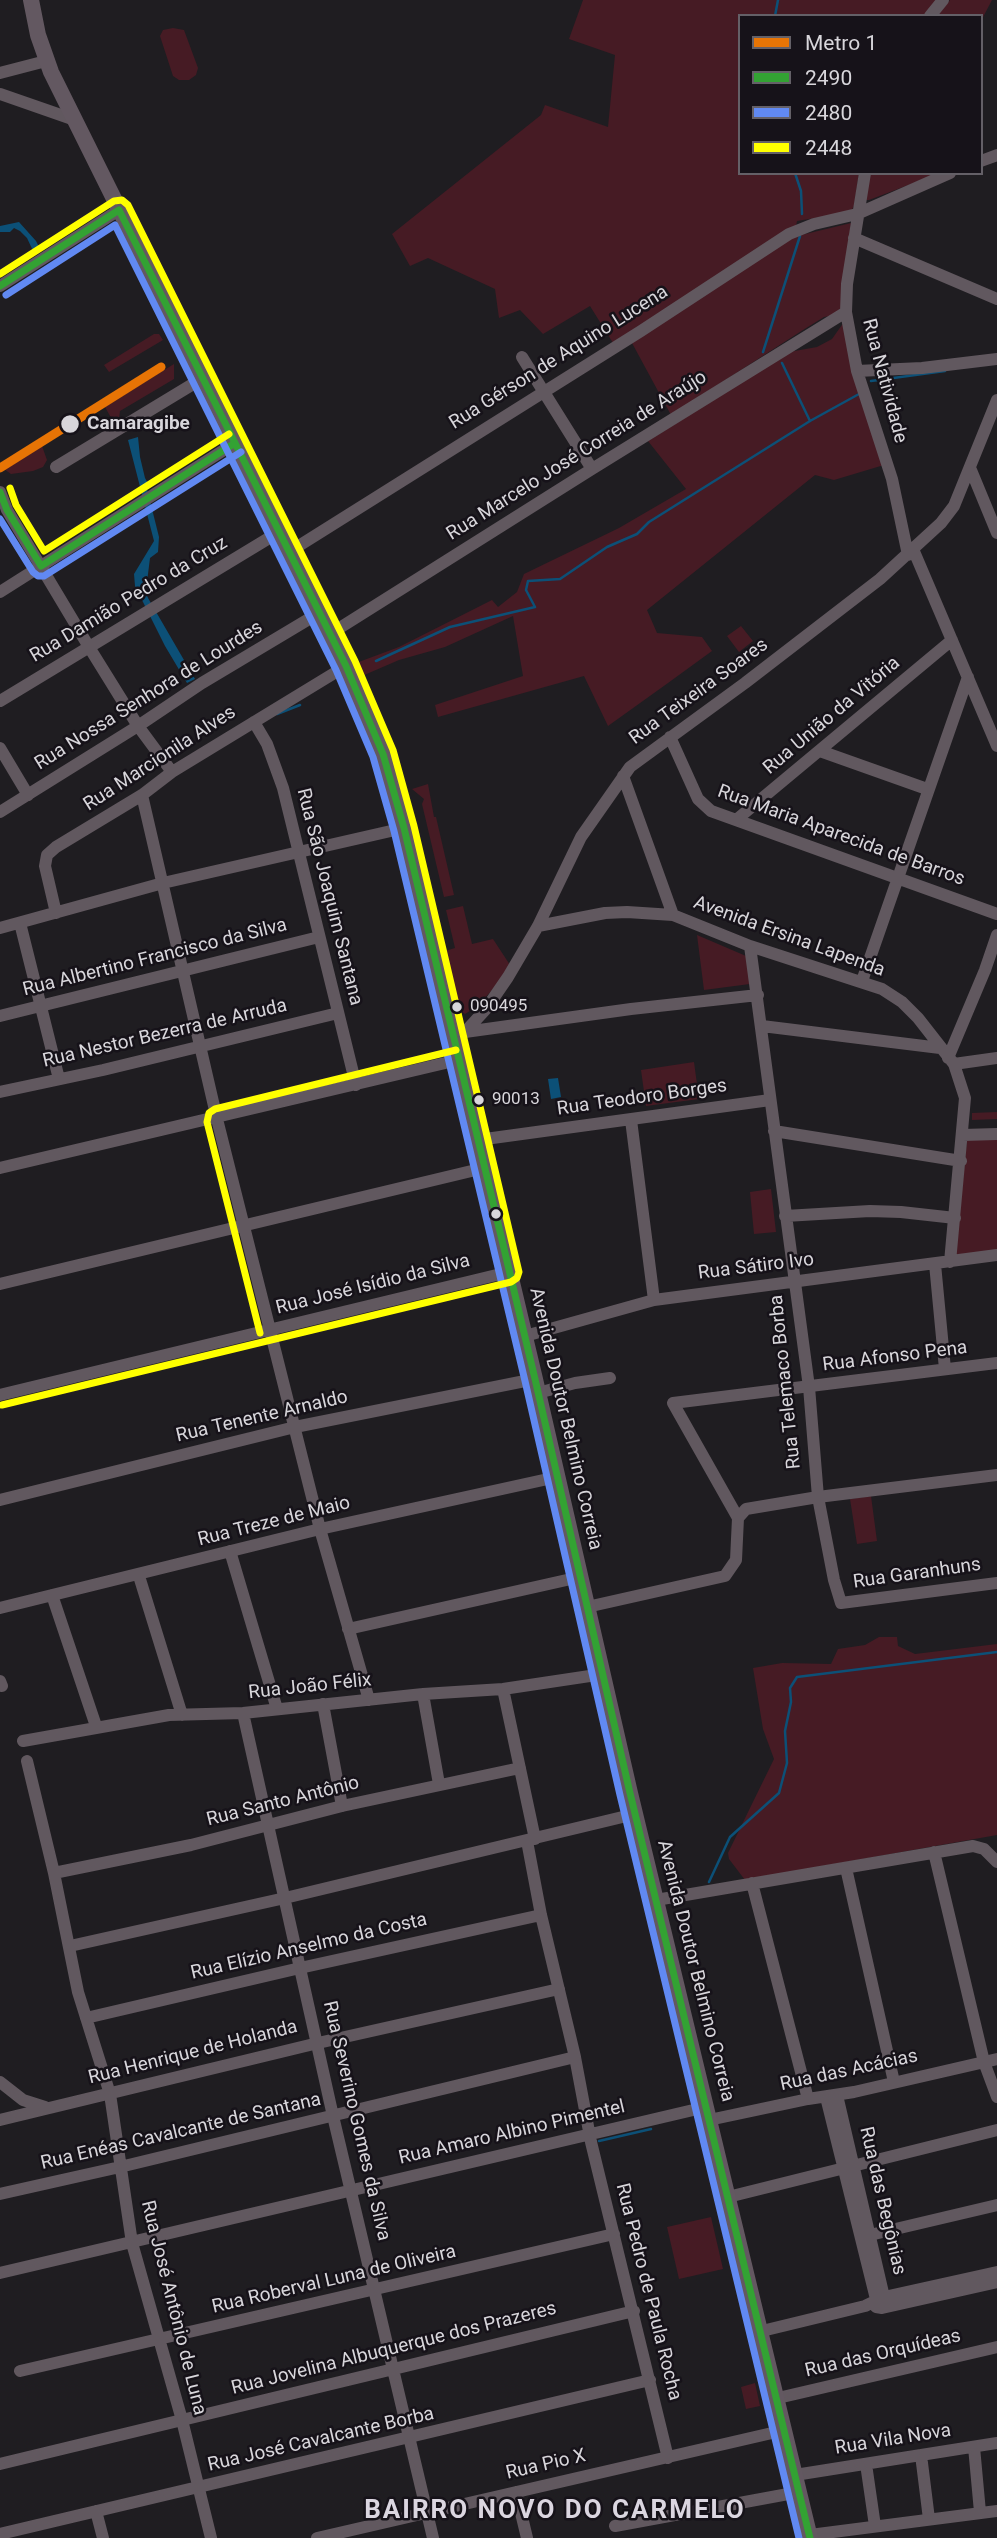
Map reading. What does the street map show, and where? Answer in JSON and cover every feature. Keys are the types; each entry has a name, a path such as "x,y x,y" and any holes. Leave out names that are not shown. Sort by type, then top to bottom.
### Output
{"main road":[{"name":"Avenida Doutor Belmino Correia","path":"33,1 46,61 346,666 383,754 459,1034 458,1060 537,1386 635,1814 810,2536"}],"street":[{"path":"932,14 943,0"},
{"path":"0,73 46,61"},
{"path":"0,94 75,120"},
{"name":"Rua Natividade","path":"865,175 847,284 846,312 858,371 892,479 910,552 952,640 997,746"},
{"name":"Rua Gérson de Aquino Lucena","path":"289,552 789,234 814,224 857,214 945,175"},
{"path":"0,286 119,209"},
{"path":"854,238 997,299"},
{"name":"Rua Marcelo José Correia de Araújo","path":"330,634 846,312"},
{"path":"522,357 592,469"},
{"path":"858,371 922,368 997,359"},
{"path":"55,467 203,378"},
{"name":"Rua Teixeira Soares","path":"459,1034 493,999 538,926 581,837 629,767 766,667 910,552 941,523 954,506 971,470 996,403"},
{"path":"0,592 235,443"},
{"path":"971,470 997,533"},
{"path":"1,499 138,726 172,772"},
{"name":"Rua Damião Pedro da Cruz","path":"0,701 279,533"},
{"name":"Rua Nossa Senhora de Lourdes","path":"0,811 319,613"},
{"name":"Rua União da Vitória","path":"736,820 952,640"},
{"name":"Rua Marcionila Alves","path":"56,913 47,878 47,855 56,847 142,795 172,772 346,666"},
{"path":"862,981 968,677"},
{"name":"Rua São Joaquim Santana","path":"254,722 276,766 300,853 356,1086"},
{"name":"Rua Maria Aparecida de Barros","path":"670,737 698,799 711,811 997,914"},
{"path":"0,748 28,795"},
{"path":"820,751 927,789"},
{"path":"623,776 673,915"},
{"path":"142,795 243,1224 320,1529 369,1700"},
{"path":"0,928 163,883 404,828"},
{"name":"Avenida Ersina Lapenda","path":"538,926 605,913 673,915 750,946 862,981 883,989 902,1002 918,1018 947,1057 965,1098 950,1262"},
{"path":"20,923 59,1079"},
{"path":"947,1057 985,970 997,935"},
{"name":"Rua Albertino Francisco da Silva","path":"0,1016 319,937"},
{"name":"Rua Telemaco Borba","path":"750,946 809,1387 818,1497 841,1603"},
{"path":"459,1034 631,1009 758,995"},
{"name":"Rua Nestor Bezerra de Arruda","path":"0,1092 338,1013"},
{"path":"762,1026 947,1057 997,1058"},
{"path":"0,1168 217,1119 458,1060"},
{"name":"Rua Teodoro Borges","path":"478,1140 770,1100"},
{"path":"631,1120 654,1300"},
{"path":"774,1131 961,1161"},
{"path":"963,1135 997,1134"},
{"path":"0,1284 484,1168"},
{"path":"785,1216 870,1211 955,1218"},
{"name":"Rua Sátiro Ivo","path":"525,1336 654,1300 997,1255"},
{"path":"935,1264 945,1369"},
{"name":"Rua José Isídio da Silva","path":"0,1395 509,1272"},
{"name":"Rua Afonso Pena","path":"738,1518 673,1402 997,1363"},
{"name":"Rua Tenente Arnaldo","path":"0,1500 295,1427 537,1386 610,1378"},
{"path":"587,1607 724,1576 736,1560 738,1518 746,1509 818,1497 997,1475"},
{"name":"Rua Treze de Maio","path":"0,1608 139,1576 320,1529 557,1476"},
{"path":"230,1551 277,1709"},
{"path":"139,1576 182,1715"},
{"path":"348,1629 580,1577"},
{"name":"Rua Garanhuns","path":"841,1603 997,1583"},
{"path":"52,1595 96,1726"},
{"name":"Rua João Félix","path":"23,1741 96,1726 182,1715 243,1713 423,1694 503,1689 603,1674"},
{"name":"Rua Pedro de Paula Rocha","path":"503,1689 520,1768 541,1915 575,2057 589,2135 668,2458"},
{"path":"423,1694 439,1784"},
{"path":"323,1704 342,1806"},
{"name":"Rua Severino Gomes da Silva","path":"243,1713 333,2116 433,2538"},
{"name":"Rua José Antônio de Luna","path":"27,1760 70,1945 78,1992 110,2094 132,2243 182,2420 211,2538"},
{"name":"Rua Santo Antônio","path":"54,1873 191,1845 342,1806 520,1768"},
{"path":"70,1945 285,1898 635,1814"},
{"path":"656,1900 978,1846 997,1862"},
{"path":"934,1852 984,2062 997,2097"},
{"path":"846,1868 894,2082"},
{"path":"752,1883 808,2099"},
{"name":"Rua Elízio Anselmo da Costa","path":"86,2018 541,1915"},
{"name":"Rua Henrique de Holanda","path":"0,2120 318,2043 559,1989"},
{"name":"Rua Enéas Cavalcante de Santana","path":"0,2194 575,2057"},
{"name":"Rua das Acácias","path":"707,2113 831,2096 997,2059"},
{"path":"0,2082 23,2100 47,2108"},
{"name":"Rua das Begônias","path":"831,2096 849,2167 877,2303"},
{"name":"Rua Amaro Albino Pimentel","path":"0,2273 589,2135 707,2113"},
{"path":"728,2197 997,2130"},
{"name":"Rua das Begônias","path":"849,2167 870,2235 877,2303"},
{"path":"870,2235 997,2205"},
{"name":"Rua Roberval Luna de Oliveira","path":"20,2371 614,2234"},
{"path":"762,2331 997,2272"},
{"path":"877,2303 997,2282"},
{"name":"Rua Jovelina Albuquerque dos Prazeres","path":"0,2464 634,2311"},
{"name":"Rua das Orquídeas","path":"778,2398 997,2347"},
{"name":"Rua José Cavalcante Borba","path":"0,2534 650,2380"},
{"name":"Rua Pio X","path":"317,2538 353,2534 428,2513 785,2430"},
{"name":"Rua Vila Nova","path":"796,2475 997,2442"},
{"path":"974,2447 980,2512"},
{"path":"921,2455 929,2519"},
{"path":"866,2464 875,2526"},
{"path":"516,2492 527,2538"},
{"path":"615,2526 799,2492"},
{"path":"96,2511 103,2538"},
{"path":"810,2536 997,2511"}],"shaded area":[{"path":"583,0 937,0 926,14 738,14 738,175 859,175 854,206 846,213 797,221 796,226 613,343 590,306 543,334 520,310 499,318 495,289 428,258 410,266 392,234 541,115 545,105 608,127 615,55 569,39"},
{"path":"950,0 992,0 983,17 983,14 939,14"},
{"path":"163,30 184,30 198,68 196,75 189,80 179,80 173,76 160,36"},
{"path":"868,175 935,175 869,200 866,200"},
{"path":"851,223 841,310 836,315 824,317 671,415 632,343 793,237"},
{"path":"844,322 884,465 834,480 815,475 647,610 657,633 702,637 712,651 608,726 584,676 438,717 435,705 523,676 513,616 445,647 399,660 362,676 356,663 399,647 492,600 498,607 517,592 524,574 619,528 686,489 648,441 789,352 817,347 832,339"},
{"path":"154,334 159,334 163,340 109,372 104,365"},
{"path":"174,364 174,379 120,411 119,419 114,423 105,407"},
{"path":"42,446 47,460 43,467 11,474 4,469"},
{"path":"741,626 753,641 739,652 727,636"},
{"path":"428,784 454,895 444,897 422,804 424,799 412,789"},
{"path":"463,906 472,944 493,939 510,965 499,983 476,1007 465,1014 461,1011 445,951 455,948 446,910"},
{"path":"697,935 746,956 750,984 704,990"},
{"path":"694,1062 699,1099 646,1106 641,1070"},
{"path":"997,1112 997,1119 972,1120 972,1113"},
{"path":"997,1139 997,1252 955,1257 967,1140"},
{"path":"771,1189 776,1232 754,1234 750,1192"},
{"path":"871,1496 877,1541 857,1544 850,1499"},
{"path":"879,1637 897,1637 898,1646 915,1654 997,1644 997,1835 745,1880 729,1859 728,1853 774,1759 763,1729 753,1668 782,1663 831,1664 838,1649 865,1645"},
{"path":"711,2217 723,2269 679,2279 667,2227"},
{"path":"755,2383 760,2406 746,2409 741,2387"}],"water":[{"path":"19,222 41,251 35,255 27,238 20,231 14,228 10,232 0,232 0,226"},
{"path":"138,437 140,457 150,487 147,489 159,537 158,552 150,558 146,590 148,598 195,679 187,683 135,586 134,574 154,541 128,440"},
{"path":"558,1078 561,1097 551,1099 548,1079"}],"waterway":[{"path":"775,14 778,0"},
{"path":"796,175 801,191 802,214"},
{"path":"763,352 800,236"},
{"path":"782,363 810,421"},
{"path":"871,381 945,371"},
{"path":"376,661 450,627 535,607 526,590 528,581 560,579 607,547 637,534 649,522 810,421 859,394"},
{"path":"277,714 300,705"},
{"path":"709,1882 730,1837 779,1793 787,1763 785,1731 791,1702 790,1688 797,1677 997,1652"},
{"path":"599,2141 651,2129"}],"metro line":[{"name":"1","path":"0,468 161,367"}],"transit line":[{"name":"2448","path":"0,274 114,201 122,200 128,205 355,661 393,750 414,826 519,1272 517,1278 511,1282 2,1405"},
{"name":"2490","path":"0,286 119,210 346,666 383,754 404,828 630,1793 810,2538"},
{"name":"2480","path":"6,295 115,225 336,670 373,757 394,831 620,1795 799,2538"},
{"name":"2448","path":"10,488 16,505 44,551 229,434"},
{"name":"2490","path":"0,492 7,510 41,566 235,443"},
{"name":"2480","path":"0,519 33,572 44,576 241,452"},
{"name":"2448","path":"260,1333 207,1122 209,1113 215,1109 456,1050"}],"place":[{"name":"Camaragibe","path":"70,424"},
{"name":"090495","path":"457,1007"},
{"name":"90013","path":"479,1100"}],"district":[{"name":"BAIRRO NOVO DO CARMELO","path":"555,2511"}]}
